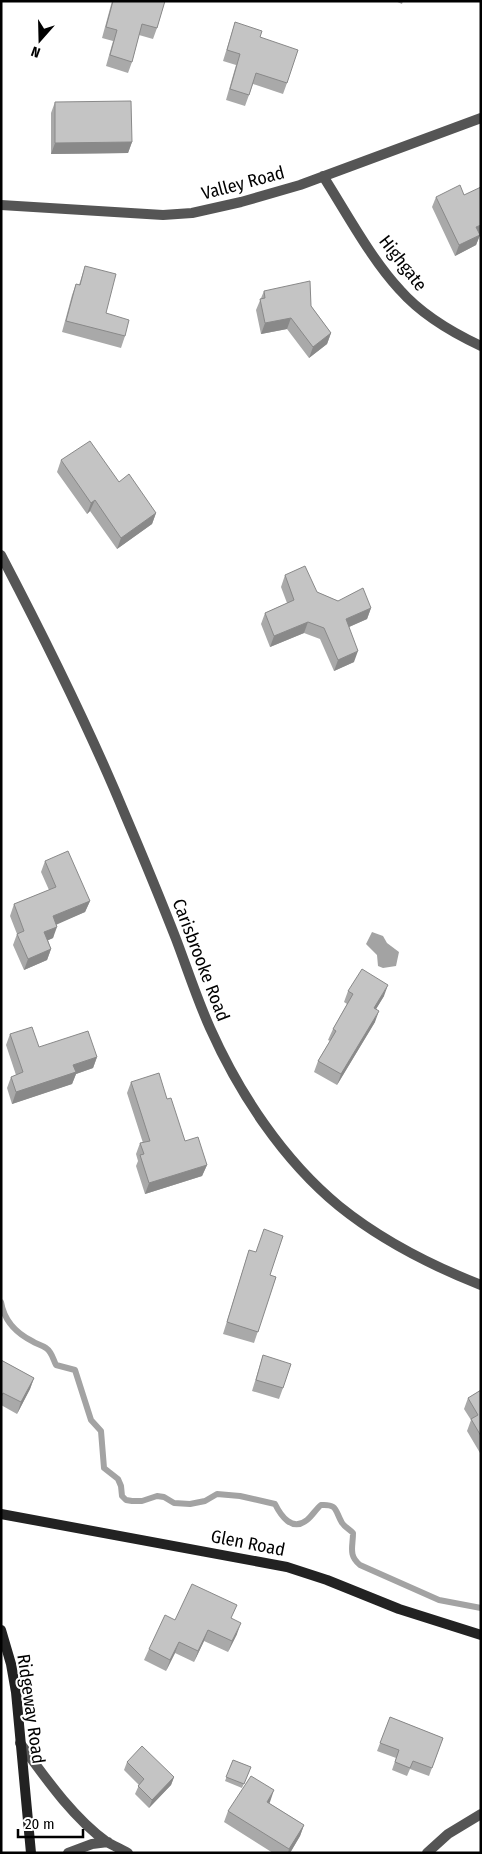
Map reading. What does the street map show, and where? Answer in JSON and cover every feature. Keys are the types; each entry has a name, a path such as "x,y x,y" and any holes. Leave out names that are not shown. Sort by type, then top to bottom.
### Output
{"street":[{"name":"Valley Road","path":"1,205 163,215 192,213 241,202 323,176 481,118"},
{"name":"Highgate","path":"323,176 378,262 400,290 414,305 439,323 481,346"},
{"name":"Carisbrooke Road","path":"1,555 86,725 160,900 209,1026 231,1071 247,1098 296,1164 338,1205 393,1243 434,1265 481,1285"},
{"name":"Glen Road","path":"1,1514 287,1567 334,1583 399,1609 481,1635"},
{"name":"Ridgeway Road","path":"1,1630 11,1664 16,1692 31,1853"},
{"path":"20,1743 70,1806 88,1825 108,1842 128,1853"},
{"path":"426,1853 448,1834 481,1814"},
{"path":"68,1853 92,1844 108,1842"}],"shaded area":[{"path":"372,932 383,936 387,943 399,952 396,966 383,968 378,966 377,955 366,944"}],"building":[{"path":"113,1 165,1 157,28 142,24 132,62 110,55 117,30 106,27"},
{"path":"235,22 262,31 260,37 298,50 287,83 256,73 249,95 230,89 240,54 227,50"},
{"path":"131,101 132,142 55,143 55,102"},
{"path":"460,185 464,195 481,187 481,225 476,227 480,235 459,245 436,197"},
{"path":"85,266 116,274 106,313 129,320 125,336 66,321 76,284 80,285"},
{"path":"310,281 311,306 331,333 313,347 291,318 265,323 260,299 265,298 264,291"},
{"path":"90,441 119,482 129,474 156,513 121,538 95,500 91,503 61,460"},
{"path":"305,566 317,592 338,601 363,588 371,608 346,619 358,651 338,660 324,628 308,622 274,636 265,613 294,600 285,575"},
{"path":"68,851 90,901 53,916 57,927 44,932 51,949 28,959 17,934 24,931 14,904 56,887 45,861"},
{"path":"362,969 388,985 374,1008 379,1011 341,1074 318,1061 336,1031 333,1029 353,994 348,991"},
{"path":"32,1027 39,1047 88,1031 97,1057 73,1065 76,1072 16,1092 11,1077 23,1072 10,1034"},
{"path":"159,1073 167,1099 171,1098 185,1141 198,1137 207,1165 149,1183 140,1155 144,1154 140,1143 150,1141 131,1082"},
{"path":"264,1229 283,1236 270,1275 276,1277 258,1332 227,1322 249,1250 256,1252"},
{"path":"263,1355 291,1364 283,1388 256,1380"},
{"path":"1,1360 34,1378 21,1402 3,1393 1,1397"},
{"path":"481,1390 481,1436 471,1419 478,1415 468,1398"},
{"path":"192,1584 237,1605 231,1618 241,1623 232,1641 208,1630 198,1651 179,1642 170,1660 149,1649 165,1615 175,1620"},
{"path":"390,1717 443,1738 432,1768 413,1761 410,1768 395,1762 399,1750 380,1743"},
{"path":"142,1746 174,1777 152,1800 138,1786 144,1779 127,1762"},
{"path":"233,1760 251,1767 244,1784 226,1777"},
{"path":"251,1776 274,1790 267,1802 304,1825 289,1849 228,1811"}],"waterway":[{"path":"1,1302 5,1315 16,1330 48,1350 56,1365 75,1370 91,1420 101,1431 104,1468 118,1479 122,1496 126,1500 142,1501 157,1496 164,1497 174,1503 190,1504 205,1501 217,1494 240,1496 275,1504 284,1518 297,1524 307,1520 321,1505 330,1506 335,1508 343,1524 353,1533 353,1554 360,1565 439,1600 481,1608"}]}
